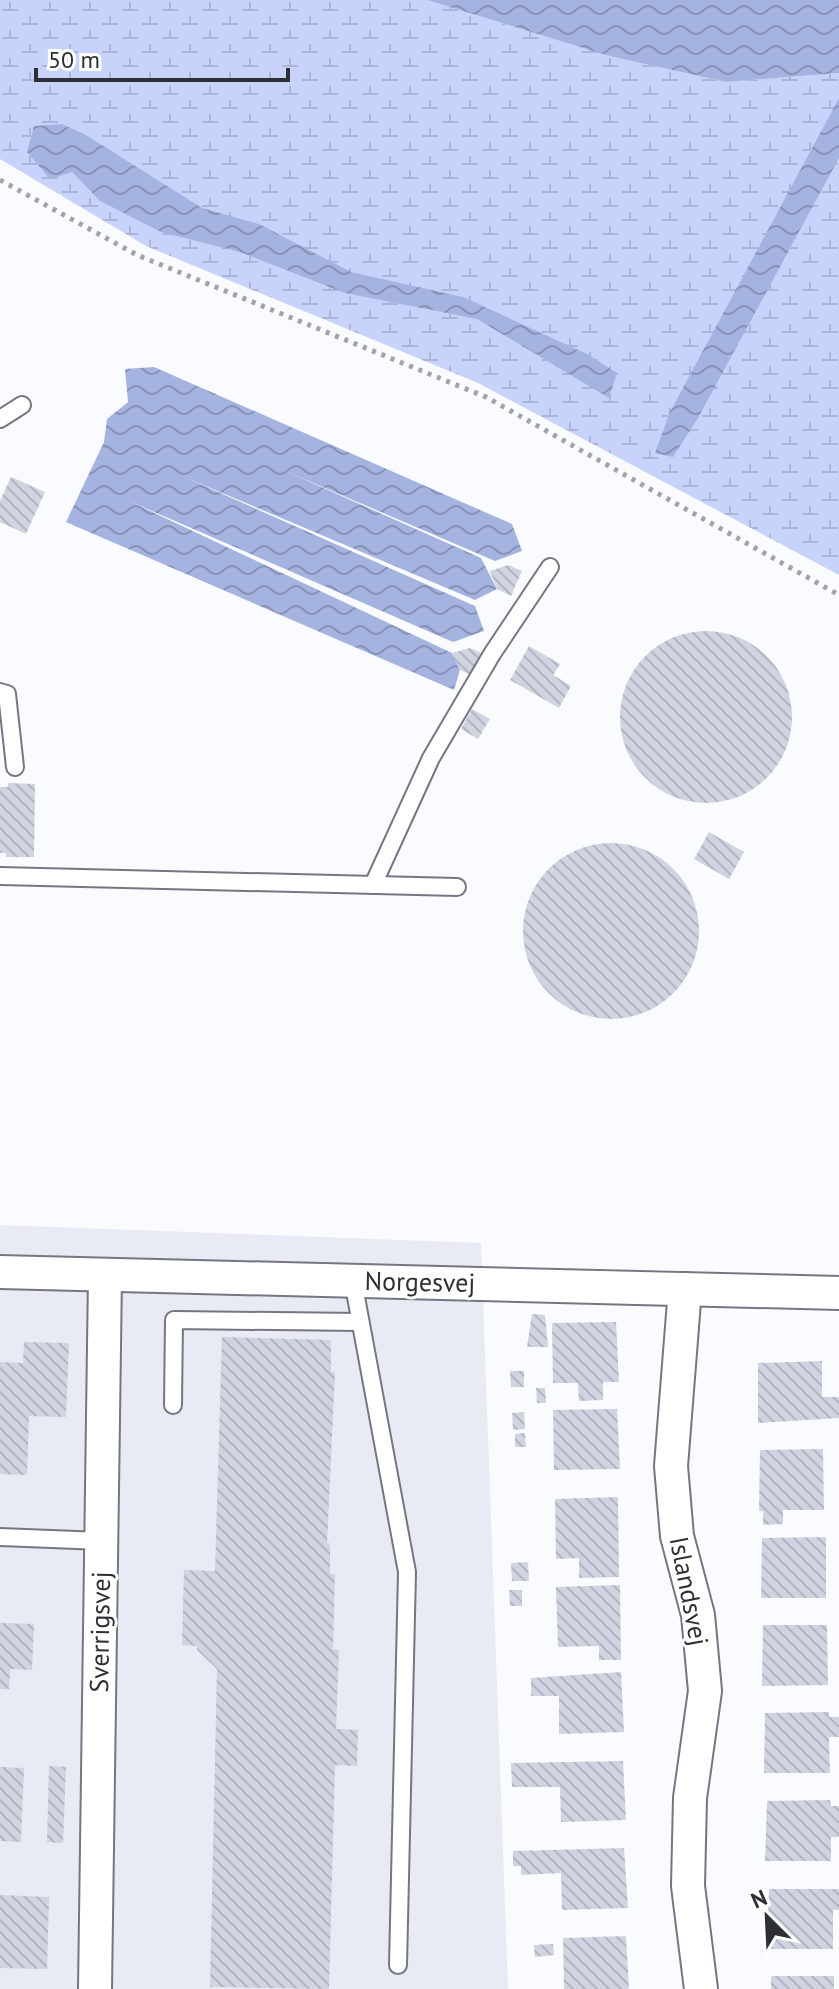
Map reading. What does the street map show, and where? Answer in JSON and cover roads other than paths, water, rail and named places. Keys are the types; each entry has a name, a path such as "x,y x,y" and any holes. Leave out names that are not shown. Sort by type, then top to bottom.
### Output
{"street":[{"name":"Norgesvej","path":"0,1272 839,1293"},
{"name":"Sverrigsvej","path":"95,1989 105,1275"},
{"name":"Islandsvej","path":"685,1289 671,1466 677,1536 698,1615 705,1691 690,1798 688,1886 701,1989"}],"lane":[{"path":"0,419 22,405"},
{"path":"373,885 431,758 492,654 550,567"},
{"path":"0,692 7,694 15,767"},
{"path":"0,876 457,887"},
{"path":"353,1281 407,1572 398,1965"},
{"path":"173,1405 174,1320 360,1322"},
{"path":"0,1537 102,1541"}],"water":[{"path":"427,0 839,0 839,73 726,82 609,56"},
{"path":"839,98 839,158 698,418 673,457 655,453 670,412"},
{"path":"62,124 86,135 202,208 259,224 351,272 463,297 587,354 617,373 609,398 477,319 345,293 240,252 161,232 100,201 72,172 50,179 27,152 34,126"},
{"path":"154,367 512,524 522,551 495,561 283,470 481,558 497,589 475,600 182,476 475,606 484,631 453,642 129,501 452,653 460,670 454,690 66,522 104,442 107,419 128,402 125,369"}]}
